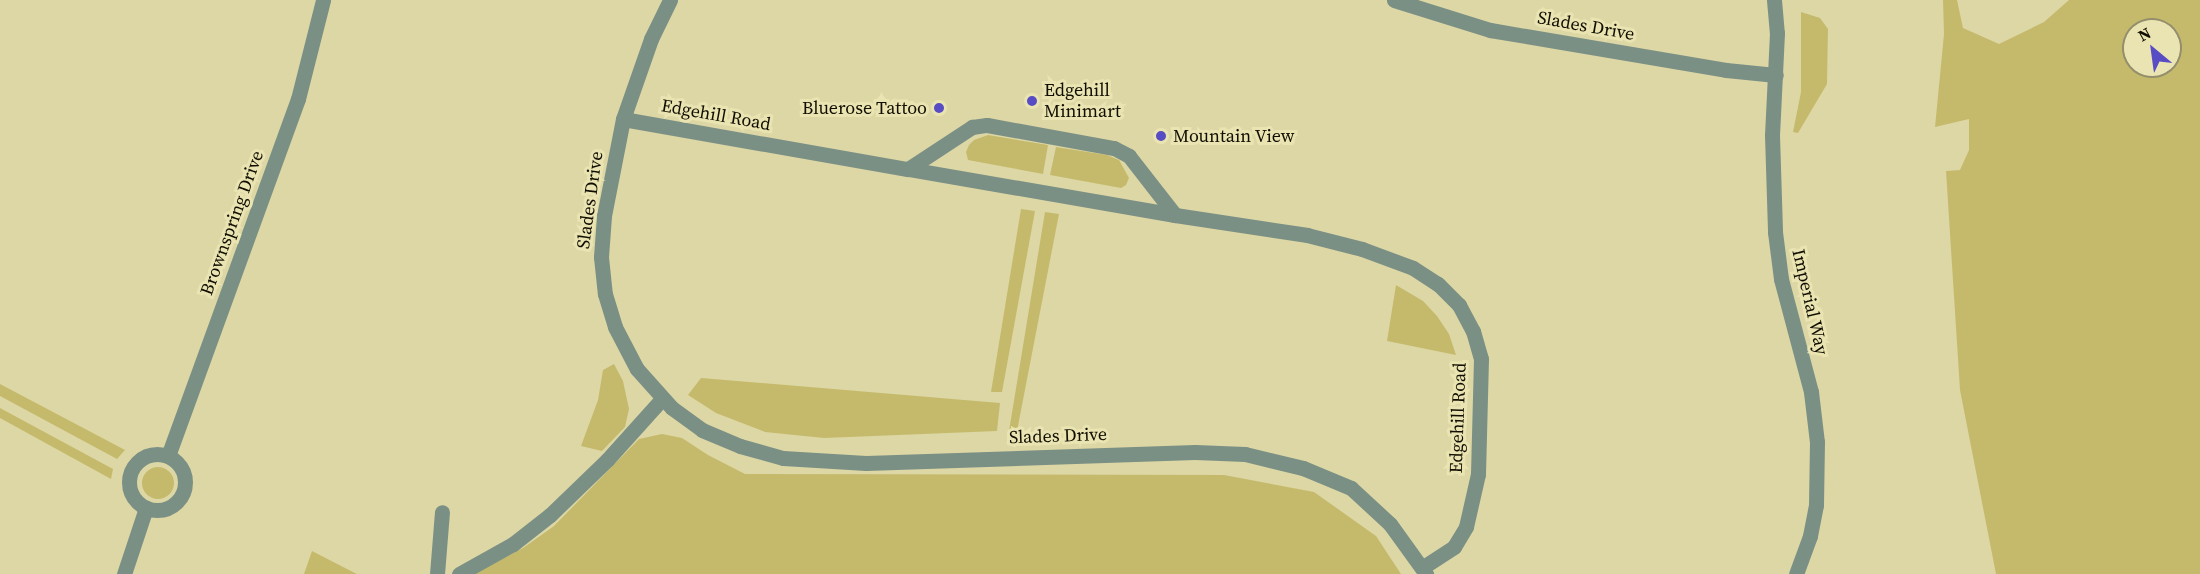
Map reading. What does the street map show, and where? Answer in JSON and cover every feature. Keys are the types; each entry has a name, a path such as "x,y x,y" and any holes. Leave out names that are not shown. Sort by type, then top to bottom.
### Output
{"street":[{"name":"Brownspring Drive","path":"168,456 298,99 323,0"},
{"name":"Slades Drive","path":"670,0 651,39 623,119 604,216 601,257 604,294 615,327 637,369 662,399 702,430 741,446 783,458 867,463 1195,452 1245,454 1303,468 1351,488 1390,524 1424,571"},
{"name":"Slades Drive","path":"1394,0 1490,30 1726,70 1776,75"},
{"name":"Imperial Way","path":"1774,0 1777,33 1772,135 1775,232 1781,279 1811,392 1817,442 1816,505 1810,536 1796,574"},
{"name":"Edgehill Road","path":"623,119 1175,215 1307,235 1362,249 1413,268 1438,284 1459,305 1473,331 1481,359 1478,474 1466,527 1454,548 1424,571"},
{"path":"908,169 972,128 987,125 1114,147 1129,156 1175,215"},
{"path":"459,574 513,544 550,515 607,460 662,399"},
{"path":"149,454 168,456 181,466 185,482 184,490 173,505 155,510 146,508 134,498 130,490 130,472 141,459 149,454"},
{"path":"124,574 146,508"},
{"path":"437,574 442,512"}],"shaded area":[{"path":"1943,0 1957,0 1963,28 1999,44 2044,22 2069,0 2200,0 2200,574 1996,574 1960,390 1946,171 1960,170 1969,150 1969,119 1935,127 1944,34"},
{"path":"1801,12 1820,18 1828,29 1827,84 1798,133 1793,132 1801,92"},
{"path":"988,135 1048,145 1043,174 968,160 966,152 969,145 974,140"},
{"path":"1056,147 1107,155 1119,160 1129,178 1126,185 1121,188 1050,175"},
{"path":"1021,209 1035,211 1002,392 991,392"},
{"path":"1045,212 1059,214 1017,431 1009,431"},
{"path":"1396,285 1423,301 1437,316 1449,334 1456,355 1387,341"},
{"path":"614,364 623,381 629,409 625,427 602,451 581,446 598,400 603,370"},
{"path":"701,378 1000,403 997,431 824,438 765,432 716,413 688,395"},
{"path":"0,384 125,450 117,459 0,396"},
{"path":"0,408 113,469 111,479 0,418"},
{"path":"662,434 682,438 708,455 745,474 1224,475 1314,492 1376,536 1401,574 473,574 523,548 554,526 639,439"},
{"path":"158,467 169,472 174,483 169,494 158,499 147,494 142,483 147,472"},
{"path":"312,551 347,569 357,574 304,574"}],"place":[{"name":"Edgehill Minimart","path":"1032,101"},
{"name":"Bluerose Tattoo","path":"939,108"},
{"name":"Mountain View","path":"1161,136"}]}
